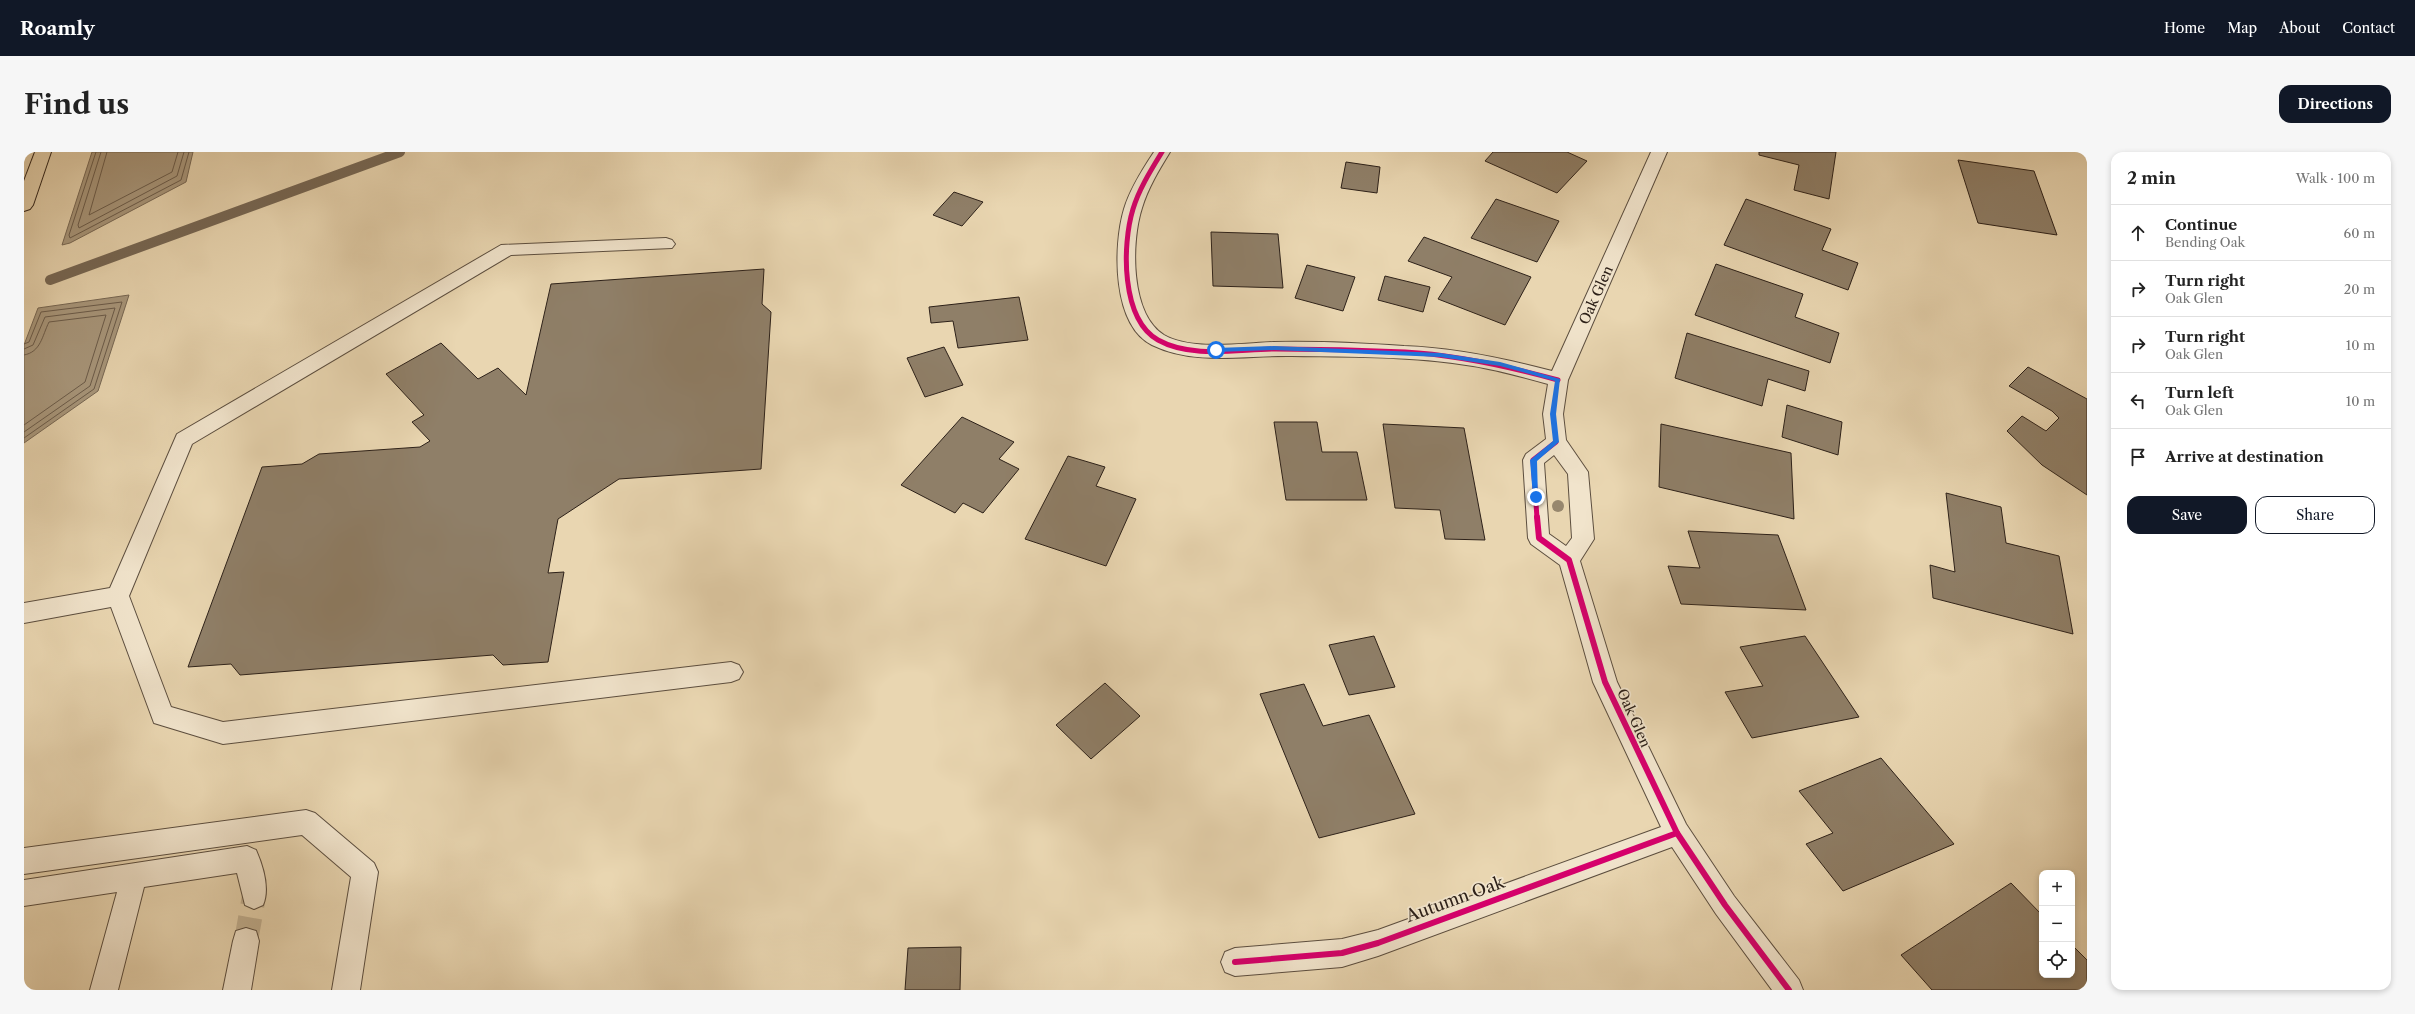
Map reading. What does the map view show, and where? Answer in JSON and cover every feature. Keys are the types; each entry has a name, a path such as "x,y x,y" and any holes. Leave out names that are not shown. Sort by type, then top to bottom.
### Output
{"main road":[{"path":"24,205 43,152"}],"street":[{"path":"1162,152 1142,186 1127,235 1126,263 1131,299 1135,312 1142,325 1156,340 1197,350 1274,348 1440,355 1500,364 1558,380"},
{"name":"Oak Glen","path":"1556,442 1553,414 1558,380 1659,152"},
{"path":"666,244 507,249 184,440 118,596 162,715 223,733 731,672"},
{"path":"1556,442 1578,472 1583,539 1569,560 1539,538 1533,460 1556,442"},
{"name":"Oak Glen","path":"1569,560 1604,682 1677,833 1725,905 1789,990"},
{"path":"24,613 118,596"},
{"path":"24,861 306,822 364,872 346,990"},
{"name":"Autumn Oak","path":"1235,962 1342,953 1370,945 1677,833"},
{"path":"24,893 247,859 254,896"},
{"path":"104,990 134,876"},
{"path":"237,990 246,940"}],"water":[{"path":"92,152 193,152 186,182 70,243 62,245"},
{"path":"129,295 98,391 24,443 24,345 38,308"}],"building":[{"path":"1493,152 1567,152 1587,161 1557,193 1485,161"},
{"path":"1759,152 1836,152 1829,199 1794,190 1799,165 1759,155"},
{"path":"1958,160 2034,171 2057,235 1978,223"},
{"path":"1346,162 1380,167 1377,193 1341,188"},
{"path":"954,192 983,202 962,226 933,215"},
{"path":"1496,199 1559,221 1537,262 1471,238"},
{"path":"1746,199 1831,229 1822,250 1858,263 1848,290 1724,245"},
{"path":"1211,232 1278,234 1283,288 1213,286"},
{"path":"1424,237 1531,277 1505,325 1438,299 1452,277 1408,261"},
{"path":"1716,264 1803,294 1795,317 1839,333 1830,363 1695,315"},
{"path":"1307,265 1355,277 1343,311 1295,298"},
{"path":"764,269 762,304 771,312 761,469 619,479 558,519 548,573 564,572 548,662 503,665 493,655 240,675 231,664 188,667 262,467 302,464 319,454 420,447 430,441 412,422 424,415 386,374 441,343 478,379 498,368 526,395 551,284"},
{"path":"1385,276 1430,287 1423,312 1378,300"},
{"path":"1019,297 1028,340 958,348 953,321 931,323 929,307"},
{"path":"1687,333 1809,371 1805,391 1768,379 1762,406 1675,378"},
{"path":"944,347 963,385 925,397 907,358"},
{"path":"2028,367 2087,399 2087,495 2042,465 2007,431 2022,416 2046,431 2059,418 2052,411 2009,386"},
{"path":"1787,405 1842,422 1838,455 1782,437"},
{"path":"962,417 1014,442 999,459 1019,469 983,513 963,503 955,513 901,485"},
{"path":"1274,422 1317,422 1322,452 1357,452 1367,500 1286,500"},
{"path":"1383,424 1464,428 1485,540 1445,539 1440,510 1395,508"},
{"path":"1661,424 1791,453 1794,519 1659,487"},
{"path":"1068,456 1105,467 1096,486 1136,499 1106,566 1025,539"},
{"path":"1946,493 2001,507 2006,543 2059,556 2073,634 1933,598 1930,565 1955,572"},
{"path":"1688,531 1778,535 1806,610 1681,604 1668,566 1700,568"},
{"path":"1374,636 1395,687 1349,695 1329,645"},
{"path":"1805,636 1859,717 1752,738 1725,692 1763,686 1740,647"},
{"path":"1105,683 1140,716 1091,759 1056,725"},
{"path":"1304,684 1323,726 1369,715 1415,814 1319,838 1260,694"},
{"path":"1881,758 1954,844 1843,891 1806,844 1833,833 1799,791"},
{"path":"2011,883 2039,912 2039,978 2075,978 2075,948 2087,960 2087,990 1932,990 1901,955"},
{"path":"961,947 960,990 905,990 908,948"}],"waterway":[{"path":"50,280 400,152"}],"tunnel":[{"path":"246,941 254,896"}],"cycle path":[{"path":"1162,152 1153,166 1133,209 1127,241 1128,280 1131,300 1137,317 1146,331 1158,340 1173,346 1207,351 1291,349 1382,351 1449,356 1494,363 1558,380"},
{"path":"1556,442 1533,460 1539,538 1569,560 1605,682 1637,753 1677,833 1725,905 1789,990"},
{"path":"1235,962 1342,953 1378,943 1677,833"}],"route":[{"path":"1216,350 1274,348 1440,355 1500,364 1558,380 1553,414 1556,442 1533,460 1536,497"}]}
